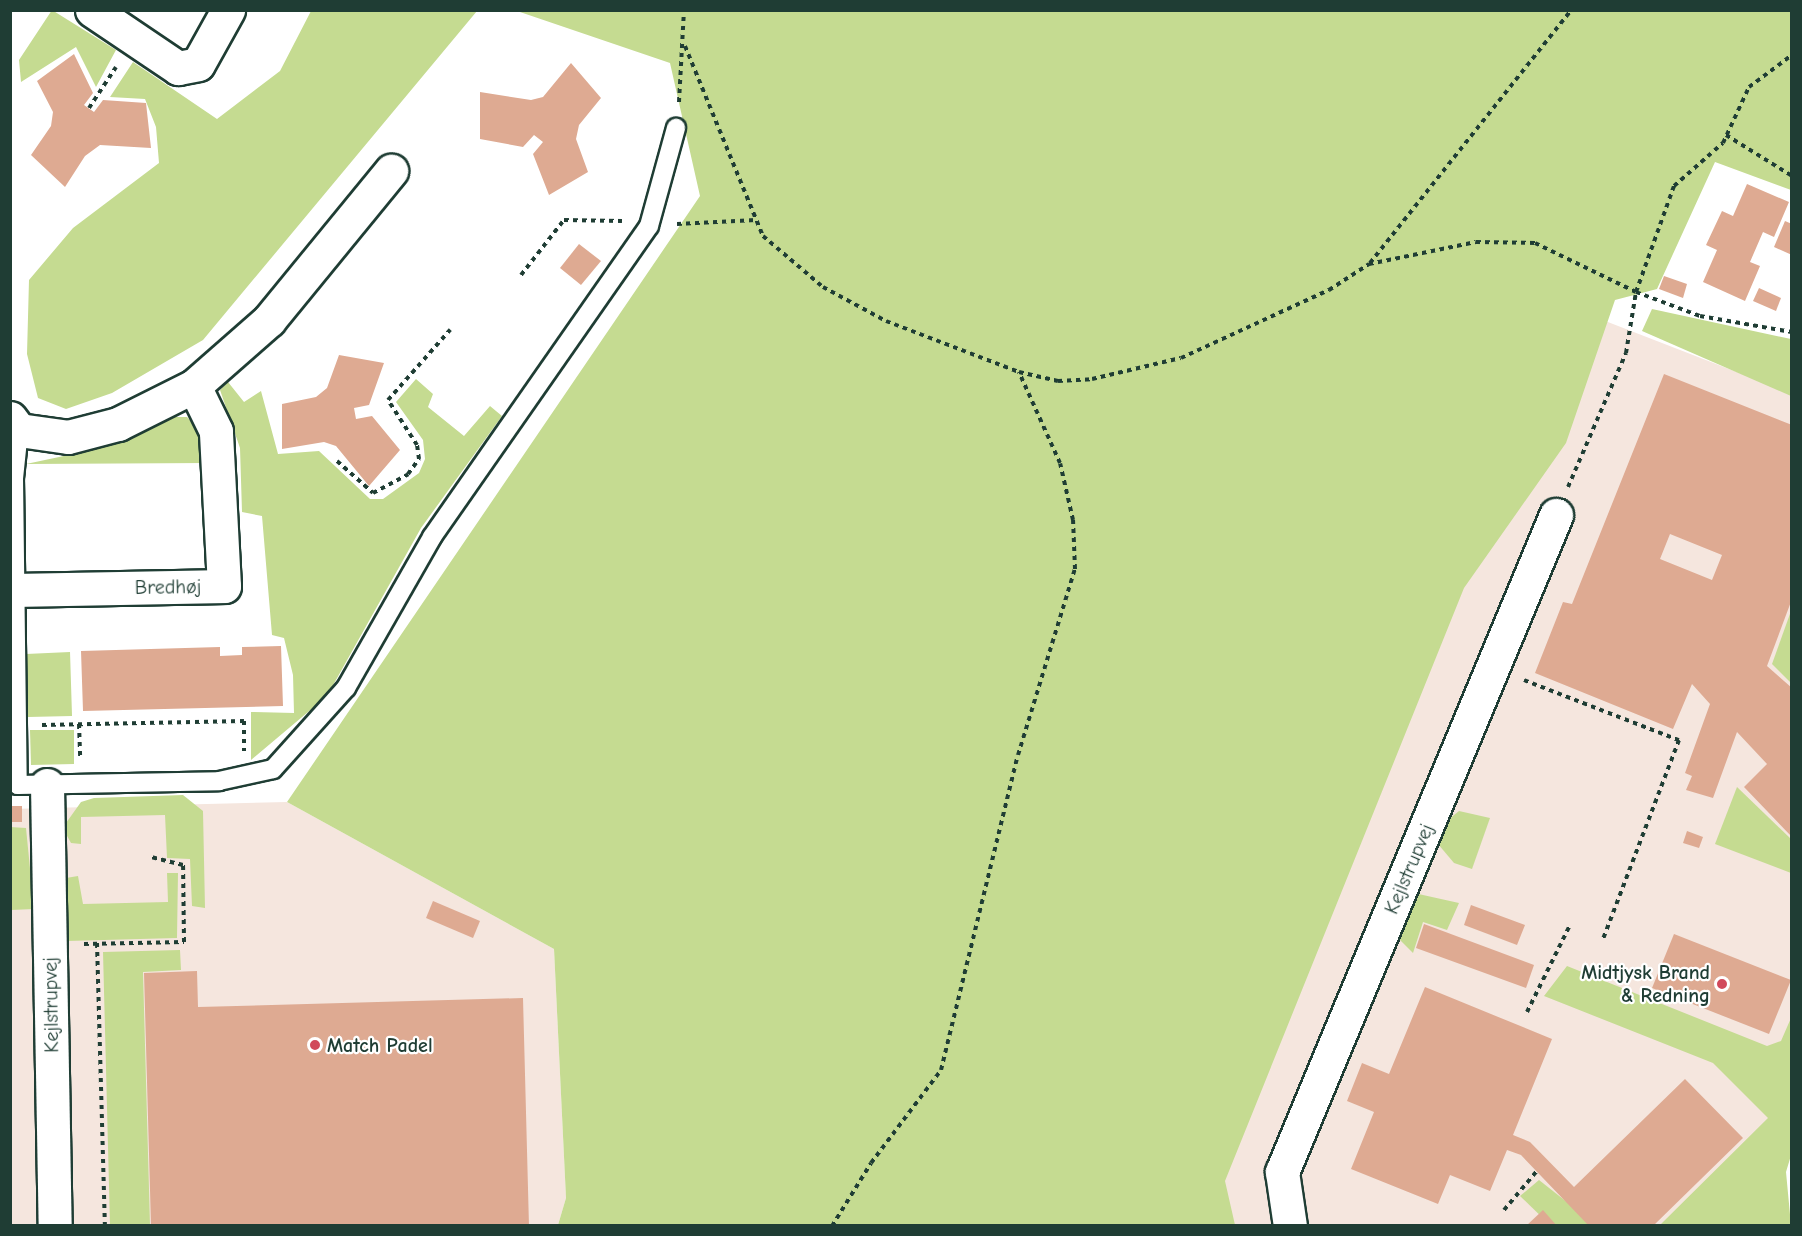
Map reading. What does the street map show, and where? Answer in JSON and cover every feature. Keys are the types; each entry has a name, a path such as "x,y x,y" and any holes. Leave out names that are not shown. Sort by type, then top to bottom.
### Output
{"street":[{"path":"92,10 178,68 198,64 228,10"},
{"path":"15,424 68,437 118,423 194,386 269,320 391,171"},
{"name":"Bredhøj","path":"16,590 224,586 218,442 194,386"},
{"name":"Kejlstrupvej","path":"1290,1226 1282,1172 1556,515"},
{"name":"Kejlstrupvej","path":"47,785 55,1226"}],"lane":[{"path":"15,424 18,785 244,778 273,769 346,688 432,537 649,226 676,128"}],"path":[{"path":"676,128 685,46 684,10"},
{"path":"685,46 763,237 822,287 886,321 1019,372 1070,380 1181,358 1329,290 1369,264 1571,10"},
{"path":"89,108 135,39"},
{"path":"1556,515 1626,353 1636,292 1674,186 1726,135 1749,87 1791,55"},
{"path":"1726,135 1791,176"},
{"path":"521,275 564,220 649,226 756,220"},
{"path":"1369,264 1476,242 1535,243 1636,292 1700,316 1791,332"},
{"path":"337,461 373,493 408,474 419,459 417,445 388,400 450,330"},
{"path":"832,1226 871,1163 941,1070 1018,755 1075,569 1073,519 1060,463 1019,372"},
{"path":"1493,667 1679,740 1603,939"},
{"path":"17,725 244,721 244,778"},
{"path":"79,724 80,784"},
{"path":"50,944 184,942 183,865 151,857"},
{"path":"1527,1012 1569,927"},
{"path":"98,944 105,1226"},
{"path":"1504,1210 1536,1172"}],"shaded area":[{"path":"1564,305 1791,393 1791,1104 1739,1225 1204,1226"},
{"path":"287,802 554,949 566,1198 558,1225 11,1225 10,809"}],"green space":[{"path":"52,10 116,50 96,87 76,47 21,82 19,60"},
{"path":"311,11 477,11 203,340 112,393 66,409 38,398 27,354 29,280 73,228 159,163 156,127 145,99 110,97 133,62 217,119 280,71"},
{"path":"517,11 1791,11 1791,190 1715,162 1657,289 1615,300 1566,443 1464,588 1225,1181 1235,1225 558,1225 566,1198 554,949 287,802 700,196 670,63"},
{"path":"1652,309 1791,339 1791,396 1642,331"},
{"path":"416,379 433,394 428,407 464,436 490,406 502,416 421,528 327,696 251,760 251,712 294,713 293,675 284,638 272,635 262,516 242,512 240,448 220,390 228,382 244,402 261,391 278,454 319,451 370,499 383,499 419,473 425,459 423,440 396,402"},
{"path":"171,417 187,417 198,428 208,463 26,464 97,449"},
{"path":"1791,611 1792,681 1790,682 1772,664"},
{"path":"70,652 72,716 28,717 26,654"},
{"path":"30,730 74,730 74,764 31,765"},
{"path":"1737,787 1791,839 1791,873 1715,844"},
{"path":"183,795 203,811 205,908 192,906 190,859 167,858 165,815 81,817 81,844 71,843 66,834 66,823 81,802 94,798"},
{"path":"1459,811 1490,818 1472,869 1454,863 1438,844 1448,820"},
{"path":"10,827 26,828 34,909 11,910"},
{"path":"167,873 178,873 177,938 67,941 66,878 78,876 83,904 168,902"},
{"path":"1414,893 1459,903 1447,930 1423,922 1413,953 1397,937"},
{"path":"180,950 181,970 143,972 150,1225 110,1225 103,952"},
{"path":"1567,966 1767,1046 1781,1041 1791,1018 1792,1152 1786,1172 1791,1225 1660,1225 1768,1118 1713,1063 1544,996"},
{"path":"1539,1180 1596,1225 1550,1225 1520,1196"}],"building":[{"path":"74,54 93,93 84,105 94,112 103,100 146,103 151,148 100,145 85,156 65,187 31,155 51,126 53,112 37,81"},
{"path":"571,63 601,98 579,125 576,139 588,172 549,195 533,154 543,142 534,135 523,147 480,139 480,92 531,100 543,97"},
{"path":"1747,184 1789,202 1774,237 1763,232 1750,262 1760,266 1745,301 1703,282 1717,250 1706,245 1722,211 1733,216"},
{"path":"1785,221 1792,224 1792,255 1774,247"},
{"path":"579,244 601,261 581,285 560,268"},
{"path":"1664,276 1687,284 1683,298 1659,289"},
{"path":"1759,288 1781,298 1776,311 1753,301"},
{"path":"339,355 384,363 369,405 354,408 356,419 372,416 400,450 369,486 336,446 324,442 282,449 282,404 316,397 327,388"},
{"path":"1664,374 1792,425 1792,599 1767,666 1792,688 1792,837 1744,787 1767,764 1737,732 1713,798 1686,790 1692,776 1685,773 1710,704 1692,684 1673,729 1535,673 1563,602 1572,604","holes":["1670,534 1722,555 1712,580 1660,559"]},
{"path":"281,646 283,706 83,711 81,651 220,647 220,656 242,655 242,647"},
{"path":"12,806 22,806 22,822 11,822"},
{"path":"1687,831 1703,837 1699,848 1683,843"},
{"path":"433,901 480,921 473,938 426,918"},
{"path":"1471,905 1525,925 1517,945 1464,925"},
{"path":"1424,924 1534,965 1526,988 1416,948"},
{"name":"Midtjysk Brand & Redning","path":"1674,934 1791,980 1769,1034 1652,988"},
{"path":"197,971 198,1007 523,998 529,1226 151,1226 144,973"},
{"path":"1425,987 1552,1039 1513,1135 1530,1142 1574,1187 1685,1079 1743,1138 1653,1226 1589,1226 1521,1155 1507,1150 1490,1191 1450,1175 1438,1204 1351,1169 1374,1112 1347,1101 1362,1063 1389,1074"},
{"path":"1543,1210 1557,1226 1526,1226"}],"place":[{"name":"Midtjysk Brand & Redning","path":"1722,984"},
{"name":"Match Padel","path":"315,1045"}]}
